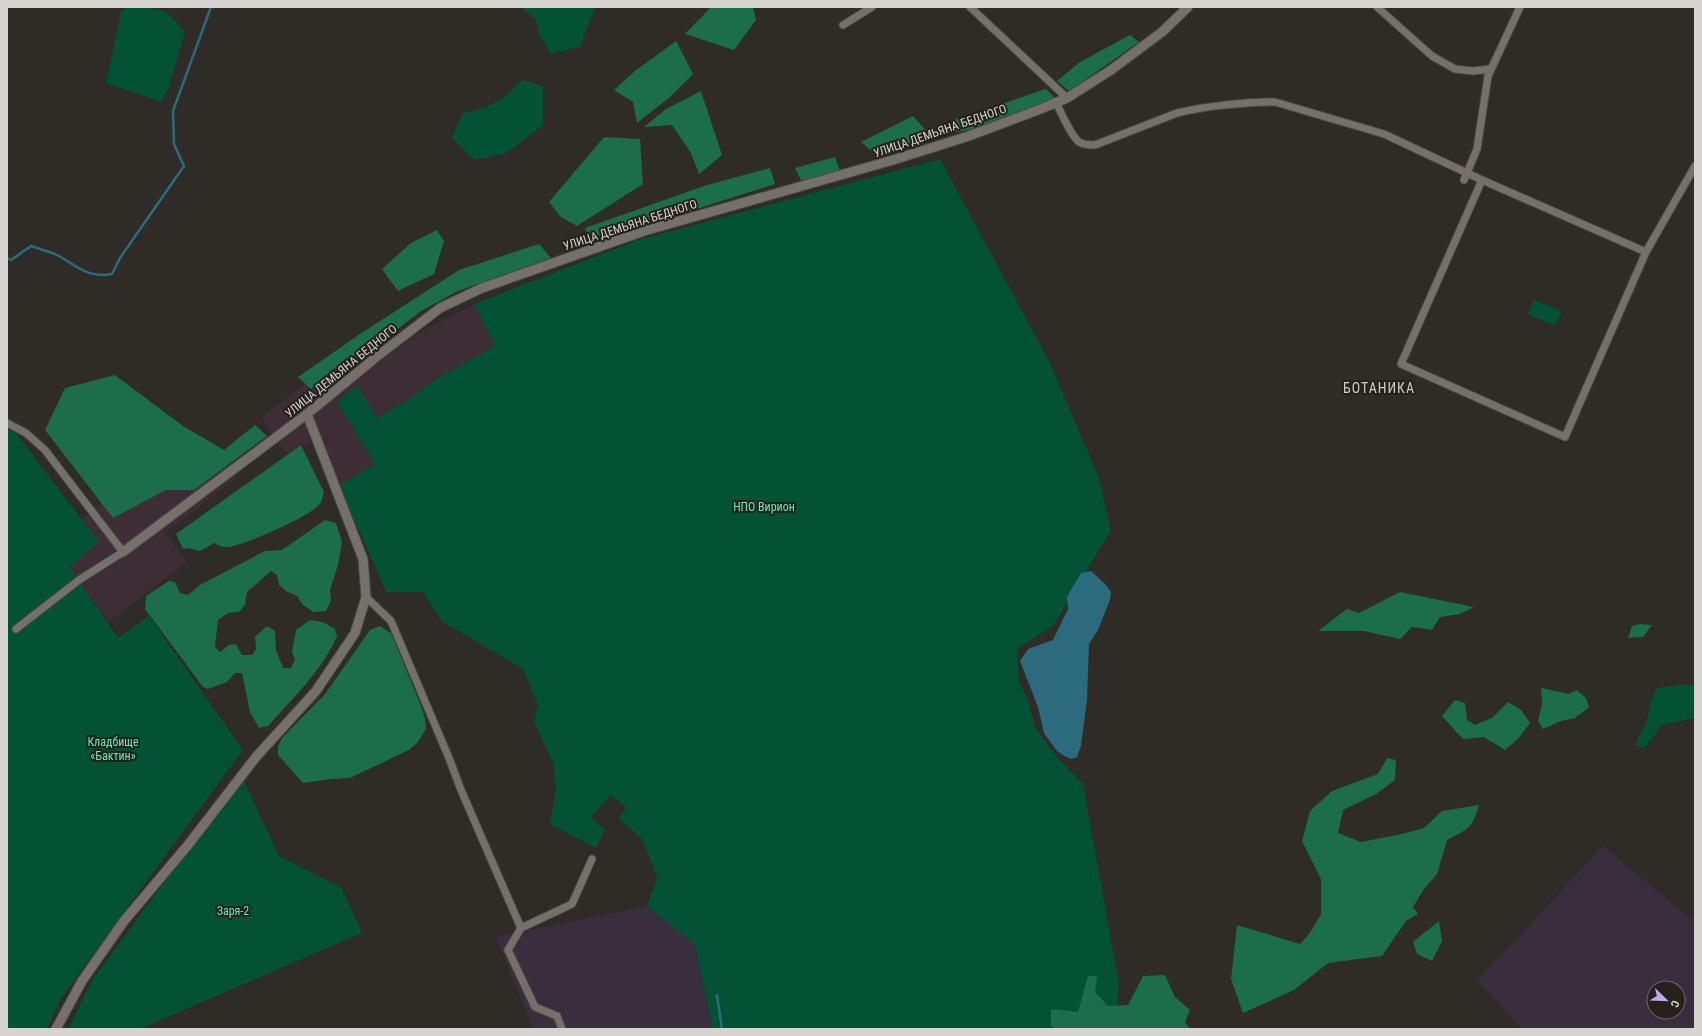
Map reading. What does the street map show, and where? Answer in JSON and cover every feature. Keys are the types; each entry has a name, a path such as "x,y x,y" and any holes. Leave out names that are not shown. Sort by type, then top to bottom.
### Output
{"street":[{"path":"843,25 872,7"},
{"path":"970,7 1067,98"},
{"name":"УЛИЦА ДЕМЬЯНА БЕДНОГО","path":"123,552 307,414 375,358 440,308 482,288 644,231 848,174 948,142 1067,98 1145,46 1188,7"},
{"path":"1377,7 1432,56 1455,69 1473,71 1490,69"},
{"path":"1466,177 1477,149 1486,84 1490,69 1520,7"},
{"path":"1056,102 1075,137 1080,143 1089,145 1095,145 1189,110 1260,102 1275,102 1384,134 1466,177 1482,180 1646,252"},
{"path":"1482,180 1401,364 1565,437 1646,252 1695,166"},
{"path":"56,1029 82,981 124,921 188,845 256,757 316,691 355,633 366,598 363,559 307,414"},
{"path":"7,423 18,427 45,450 123,552 79,580 16,629"},
{"path":"366,598 391,621 520,928"},
{"path":"562,1029 556,1016 536,1007 508,950 520,928 572,904 592,858"}],"shaded area":[{"path":"474,304 496,346 436,379 409,399 377,418 338,402 375,464 339,485 319,438 286,453 261,417 356,345 375,366 413,336"},
{"path":"212,447 236,478 165,533 187,562 109,622 65,564 81,519 120,488 134,507"},
{"path":"1603,846 1691,919 1695,916 1695,1029 1522,1029 1477,981"},
{"path":"647,906 695,945 713,1029 533,1029 496,937"}],"green space":[{"path":"130,7 147,7 167,12 185,32 169,87 162,102 106,83 121,11"},
{"path":"520,7 595,7 580,47 551,54 539,34 535,18"},
{"path":"711,7 753,7 756,20 734,50 685,34"},
{"path":"1130,35 1139,42 1069,91 1057,81 1080,62"},
{"path":"676,41 693,74 670,97 637,123 633,102 614,90 635,71"},
{"path":"522,80 543,86 543,125 507,153 474,160 452,138 462,114 486,107 503,98"},
{"path":"1046,89 1056,99 982,128 956,132 951,121"},
{"path":"701,91 722,155 699,174 691,153 672,125 644,127 666,109"},
{"path":"913,116 931,136 875,154 861,142"},
{"path":"604,137 640,139 643,184 577,226 561,217 549,202"},
{"path":"835,157 840,171 802,182 795,168"},
{"name":"НПО Вирион","path":"940,159 1050,363 1099,478 1111,531 1053,626 1017,649 1019,680 1028,701 1036,729 1057,757 1083,784 1119,984 1116,1029 713,1029 695,945 647,906 657,878 643,840 618,818 626,808 611,795 591,817 605,830 596,848 550,824 556,787 553,763 534,722 538,705 523,669 441,621 423,592 386,592 339,485 375,464 337,402 357,385 377,418 409,399 436,379 495,346 474,304 638,240"},
{"path":"770,168 775,184 615,235 588,236 585,228 707,185"},
{"path":"437,230 444,241 434,274 398,291 382,269 411,243"},
{"path":"539,244 551,258 458,291 421,311 376,346 345,359 311,389 298,377 360,334 459,270"},
{"path":"1534,300 1562,311 1555,326 1528,314"},
{"path":"115,375 183,426 224,450 255,425 267,436 194,490 166,490 113,518 45,430 65,388"},
{"name":"Кладбище «Бактин»","path":"7,430 16,433 99,542 69,567 118,638 149,616 243,750 61,998 47,1029 7,1029"},
{"path":"301,445 324,492 320,504 304,516 277,529 236,545 225,547 214,543 200,551 189,548 183,549 176,534"},
{"path":"325,520 336,523 342,542 338,565 330,590 331,601 326,611 313,612 303,605 297,596 286,591 279,585 277,575 271,571 247,592 245,605 239,612 228,613 218,620 215,647 220,652 229,645 236,644 242,655 252,655 256,649 255,637 267,626 275,631 276,650 283,668 291,668 295,659 292,652 296,630 310,620 323,622 335,629 337,636 331,649 315,672 268,726 259,728 250,712 242,673 235,673 227,682 208,689 203,687 145,609 146,596 169,581 175,582 180,593 188,595 200,585 265,551 282,550"},
{"path":"1400,592 1474,607 1460,614 1440,617 1432,630 1412,627 1400,639 1364,631 1318,631 1347,609 1359,613"},
{"path":"1640,624 1652,625 1643,637 1628,638 1632,626"},
{"path":"380,626 391,633 421,706 425,718 426,729 418,742 409,750 350,778 303,783 278,755 278,746 282,738 325,694 370,630"},
{"path":"1685,684 1695,686 1695,718 1662,725 1644,749 1635,745 1647,720 1650,704 1656,688"},
{"path":"1541,688 1569,694 1577,690 1586,698 1589,707 1575,718 1561,721 1543,729 1538,721 1542,704"},
{"path":"1455,700 1465,703 1467,720 1475,725 1492,718 1508,702 1521,710 1530,723 1518,739 1505,750 1484,737 1463,739 1442,716"},
{"path":"1387,758 1396,760 1395,780 1376,794 1343,810 1338,833 1361,842 1402,834 1424,828 1442,811 1479,805 1474,819 1465,830 1447,840 1437,874 1424,889 1413,907 1418,914 1406,921 1382,956 1328,963 1294,990 1243,1013 1231,979 1237,925 1300,944 1310,933 1321,914 1321,879 1302,841 1310,811 1332,791 1378,774"},
{"name":"Заря-2","path":"242,777 279,856 342,888 362,933 140,1029 68,1029 93,979"},
{"path":"1439,921 1442,941 1432,961 1417,954 1413,942"},
{"path":"1165,975 1175,997 1190,1010 1185,1022 1190,1029 1055,1029 1051,1026 1051,1009 1078,1012 1088,976 1097,976 1095,992 1108,1006 1128,1005 1143,976"}],"water":[{"path":"1091,571 1111,592 1110,600 1098,630 1089,644 1087,700 1081,746 1077,757 1072,759 1057,751 1044,733 1038,707 1020,661 1028,649 1053,640 1068,609 1067,597 1081,573"}],"waterway":[{"path":"7,258 11,260 31,246 55,254 88,273 103,275 112,274 120,258 184,166 174,144 173,111 211,7"},
{"path":"717,995 722,1029"}],"district":[{"name":"БОТАНИКА","path":"1379,388"}]}
